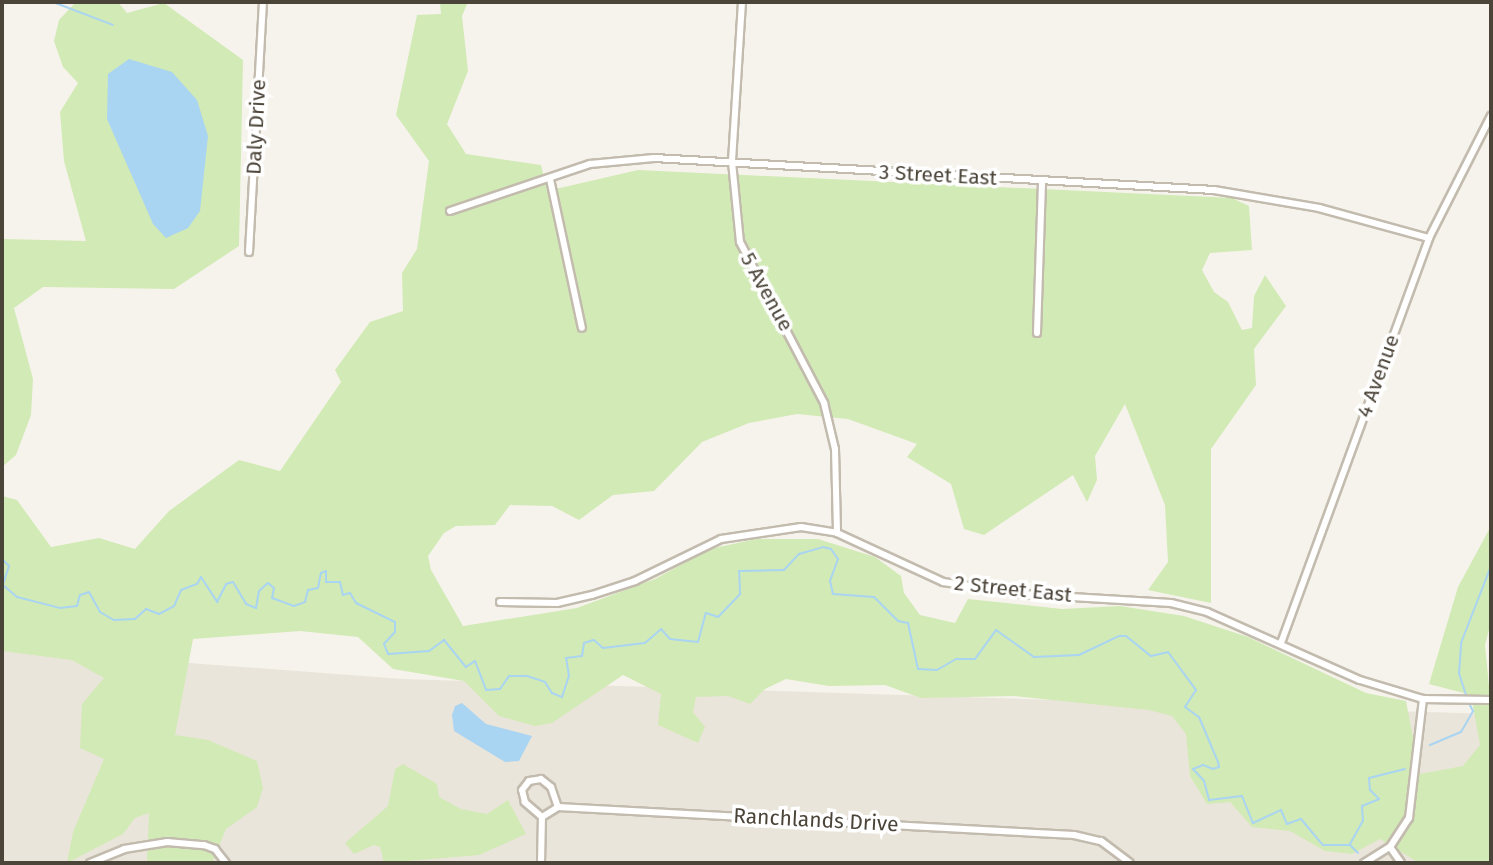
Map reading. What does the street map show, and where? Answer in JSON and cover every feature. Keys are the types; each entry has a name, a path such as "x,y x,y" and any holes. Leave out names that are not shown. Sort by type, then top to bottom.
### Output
{"street":[{"name":"Daly Drive","path":"248,252 263,2"},
{"name":"5 Avenue","path":"741,2 732,162 740,242 747,263 813,377 824,403 835,449 838,533"},
{"name":"4 Avenue","path":"1281,643 1429,238 1491,116"},
{"name":"3 Street East","path":"450,211 603,161 732,162 1255,195 1429,238"},
{"path":"550,179 582,328"},
{"path":"1038,333 1042,181"},
{"name":"2 Street East","path":"500,602 557,603 592,596 743,533 801,527 838,533 943,582 1022,594 1171,603 1208,612 1360,680 1423,699 1491,700"},
{"path":"1364,863 1390,847 1409,818 1415,795 1423,699"},
{"path":"541,863 542,817 525,802 522,790 530,781 541,779 551,787 558,807 542,817"},
{"name":"Ranchlands Drive","path":"558,807 1074,835 1101,841 1130,863"},
{"path":"90,863 124,849 167,842 204,845 215,849 226,863"},
{"path":"1390,847 1401,863"}],"shaded area":[{"path":"2,649 403,679 1491,714 1491,863 2,863"}],"green space":[{"path":"118,2 127,13 164,3 243,60 239,246 174,289 43,287 14,308 33,379 31,415 16,455 2,467 2,220 4,239 86,241 64,161 60,112 78,83 63,67 54,41 59,20 75,3"},
{"path":"440,2 468,2 462,16 468,71 447,124 466,154 541,165 547,191 638,170 1232,198 1249,206 1252,250 1210,253 1202,270 1214,292 1228,302 1242,330 1252,328 1254,296 1265,275 1286,306 1254,349 1256,385 1211,449 1211,603 1148,590 1168,562 1165,505 1125,404 1095,456 1097,480 1087,502 1073,475 984,535 964,529 951,484 907,457 917,444 848,419 797,414 749,423 702,442 654,491 613,495 579,520 552,506 510,505 495,525 456,526 444,533 428,556 431,570 463,626 577,608 655,579 710,549 756,539 818,539 875,557 901,576 904,593 920,615 955,623 968,599 1062,609 1120,606 1184,616 1248,637 1366,693 1406,701 1420,774 1463,766 1480,745 1471,695 1429,684 1458,587 1491,526 1491,622 1485,645 1491,707 1491,863 1419,863 1380,839 1352,854 1325,851 1290,831 1252,827 1230,802 1207,804 1190,776 1186,734 1172,716 1149,710 1014,696 921,698 885,685 829,686 786,679 765,689 750,704 728,696 696,697 693,712 705,727 698,743 658,725 661,694 623,675 552,723 535,726 499,716 464,681 393,669 358,637 300,631 193,639 175,735 208,740 257,761 263,788 257,807 226,829 212,863 147,863 149,813 135,818 123,834 67,863 73,832 104,759 80,748 82,704 104,678 72,660 2,651 2,496 17,500 51,547 99,538 135,549 169,511 239,460 280,471 341,382 335,370 370,322 403,311 402,273 417,249 429,161 396,115 417,15 441,14"},
{"path":"403,764 437,784 439,797 461,809 487,814 508,800 526,834 479,855 384,863 380,847 374,845 354,854 345,843 388,806 395,769"}],"water":[{"path":"129,59 172,72 197,100 208,136 200,211 188,228 166,238 153,224 107,119 108,74"},
{"path":"462,703 486,724 532,736 519,761 505,762 454,731 452,715 455,706"}],"waterway":[{"path":"53,2 113,25"},
{"path":"2,559 9,566 3,585 17,597 60,608 77,606 80,595 89,592 100,612 114,620 135,619 146,609 159,614 174,606 181,590 197,584 201,577 217,602 226,584 233,582 246,604 256,608 259,591 268,583 274,588 272,598 294,606 305,602 308,590 318,588 321,573 326,571 326,582 340,582 343,595 350,593 356,603 395,622 395,632 384,644 388,654 429,651 444,640 466,667 475,661 486,690 500,689 509,676 527,676 545,682 552,693 562,697 569,676 566,658 582,656 584,643 594,640 603,648 645,643 661,629 670,639 698,642 706,613 718,617 740,594 739,571 784,570 799,554 823,547 831,549 838,559 830,581 833,594 874,597 898,621 908,623 918,669 937,670 956,659 975,659 996,630 1034,657 1079,655 1119,636 1126,636 1151,656 1168,652 1196,690 1185,707 1199,717 1218,762 1219,767 1213,769 1203,765 1193,769 1204,781 1209,800 1242,796 1253,823 1281,810 1287,824 1301,819 1323,845 1349,845"},
{"path":"1467,698 1459,674 1461,643 1491,566"},
{"path":"1430,745 1461,732 1473,711 1469,703"},
{"path":"1350,844 1363,821 1362,806 1379,799 1370,790 1369,778 1405,769"},
{"path":"1350,845 1358,853"}]}
